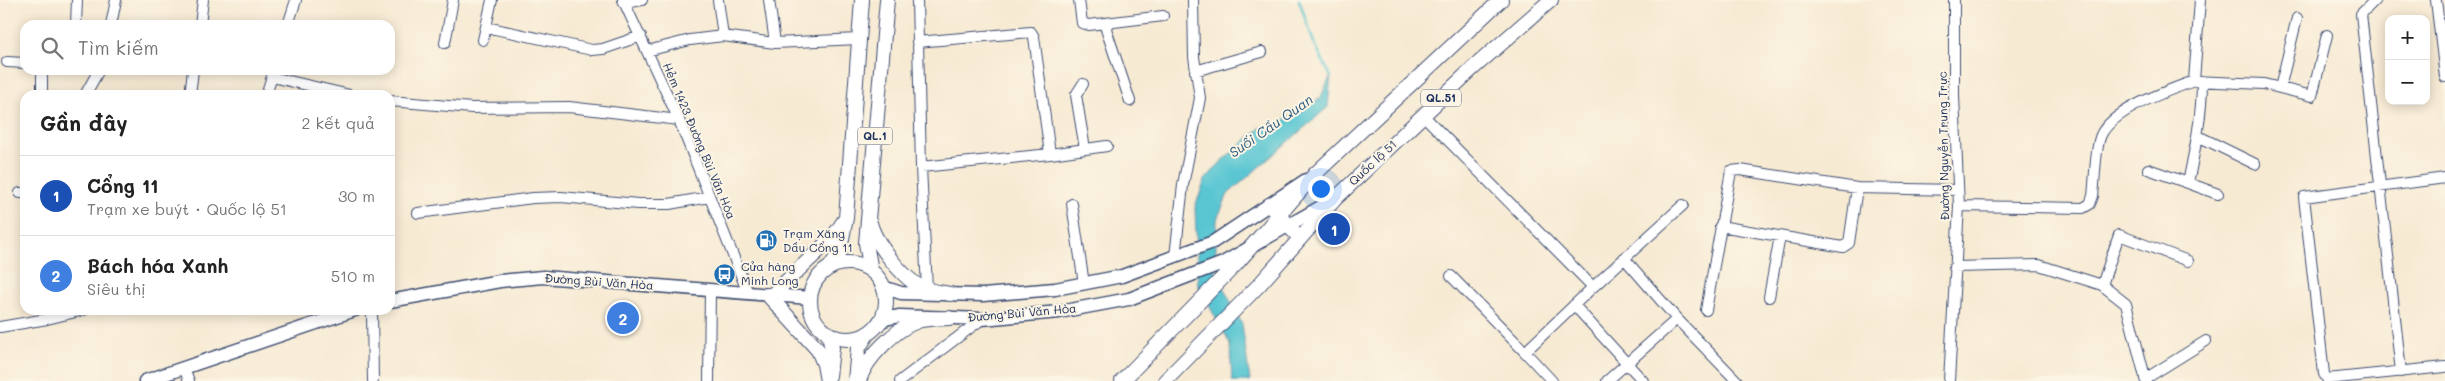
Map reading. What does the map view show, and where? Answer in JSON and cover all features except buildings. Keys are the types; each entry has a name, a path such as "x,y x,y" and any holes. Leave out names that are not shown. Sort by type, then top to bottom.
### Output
{"highway":[{"name":"QL.1","path":"810,298 812,286 820,275 830,267 839,254 846,218 862,0"},
{"name":"QL.1","path":"883,287 871,271 866,243 887,0"},
{"name":"QL.51","path":"1122,381 1192,309 1230,263 1250,248 1315,174 1502,0"},
{"name":"Quốc lộ 51","path":"1165,381 1259,285 1334,199 1538,8 1551,0"},
{"path":"1278,216 1300,238"},
{"path":"828,381 818,350 770,295 834,236 846,218"},
{"path":"868,218 872,233 880,246 914,284 950,294"},
{"path":"830,267 842,263 855,263 871,271"},
{"path":"855,381 858,349 868,333 879,322 884,311 886,300 883,287"},
{"path":"810,298 811,311 816,322 828,333 848,339 868,333"},
{"path":"859,381 871,358 892,338 916,322 949,318"},
{"path":"828,333 832,348 828,381"}],"main road":[{"path":"1278,216 1334,199"},
{"name":"Đường Bùi Văn Hòa","path":"883,287 901,293 983,295 1055,289 1084,284 1122,276 1278,216"},
{"name":"Đường Bùi Văn Hòa","path":"879,322 900,316 982,319 1059,312 1129,299 1230,263"},
{"name":"Đường Bùi Văn Hòa","path":"395,300 500,281 542,278 810,298"},
{"path":"145,381 167,378 184,368 340,315"}],"street":[{"path":"76,20 77,0"},
{"path":"112,20 116,0"},
{"path":"201,20 203,0"},
{"path":"290,20 296,0"},
{"path":"445,43 453,0"},
{"path":"483,40 492,0"},
{"path":"624,2 642,0"},
{"path":"718,0 723,36"},
{"path":"769,0 775,43"},
{"path":"917,0 916,42 927,289"},
{"path":"1079,0 1082,23 1104,23 1164,16"},
{"path":"1179,255 1183,185 1200,102 1195,71 1193,0"},
{"name":"Đường Nguyễn Trung Trực","path":"1948,381 1959,206 1954,96 1954,0"},
{"path":"2188,183 2198,136 2202,102 2198,81 2200,0"},
{"path":"2375,0 2361,14 2401,372"},
{"path":"2436,0 2445,77"},
{"name":"Hẻm 1423 Đường Bùi Văn Hòa","path":"624,2 679,120 748,293"},
{"path":"2280,88 2297,18"},
{"path":"1104,23 1130,100"},
{"path":"486,28 592,50 625,43 641,36"},
{"path":"916,42 1031,32 1036,46 1050,154"},
{"path":"647,50 690,40 723,36 775,43 858,39"},
{"path":"1959,206 2083,208 2090,204 2093,196 2099,141 2102,133 2121,115 2149,98 2198,81 2247,82 2312,96 2327,36"},
{"path":"1195,71 1262,52"},
{"path":"7,62 20,63"},
{"path":"42,75 42,90"},
{"path":"88,90 96,75"},
{"path":"191,90 193,75"},
{"path":"268,90 273,75"},
{"path":"276,75 326,90"},
{"path":"1083,84 1076,95 1085,149"},
{"path":"395,101 472,108 569,107 679,120"},
{"path":"1423,116 1593,286"},
{"path":"2198,136 2255,164"},
{"path":"921,167 1050,154 1107,146"},
{"path":"2148,169 2218,194"},
{"path":"1706,310 1731,171 1740,170 1857,188 1958,190"},
{"path":"2445,178 2304,197 2324,374 2328,379 2445,367"},
{"path":"1720,226 1843,247 1849,243 1857,188"},
{"path":"418,213 533,198 561,197 669,204 709,197"},
{"path":"1072,204 1084,284"},
{"path":"1525,352 1593,286 1683,205"},
{"path":"1769,297 1780,236"},
{"path":"2102,285 2119,236 2188,261"},
{"path":"1624,258 1676,319 1733,379"},
{"path":"1954,266 2039,265 2102,285 2126,304 2145,380 2206,341"},
{"path":"1451,276 1552,381"},
{"path":"709,381 710,290"},
{"path":"1574,305 1643,381"},
{"path":"0,327 46,315"},
{"path":"372,315 373,381"},
{"path":"900,381 982,319"},
{"path":"1607,381 1676,319"},
{"path":"184,368 189,381"}],"water":[{"name":"Suối Cầu Quan","path":"1331,75 1328,107 1228,194 1217,219 1215,271 1242,324 1250,381 1232,381 1230,344 1198,285 1195,207 1205,180 1220,163 1260,128 1282,121 1320,99"}],"waterway":[{"name":"Suối Cầu Quan","path":"1299,0 1314,43 1331,77"}],"place":[{"name":"Cổng 11","path":"1334,229"},
{"name":"Trạm Xăng Dầu Cổng 11","path":"767,241"},
{"name":"Cửa hàng Minh Long","path":"725,274"},
{"name":"Bách hóa Xanh","path":"623,318"}]}
